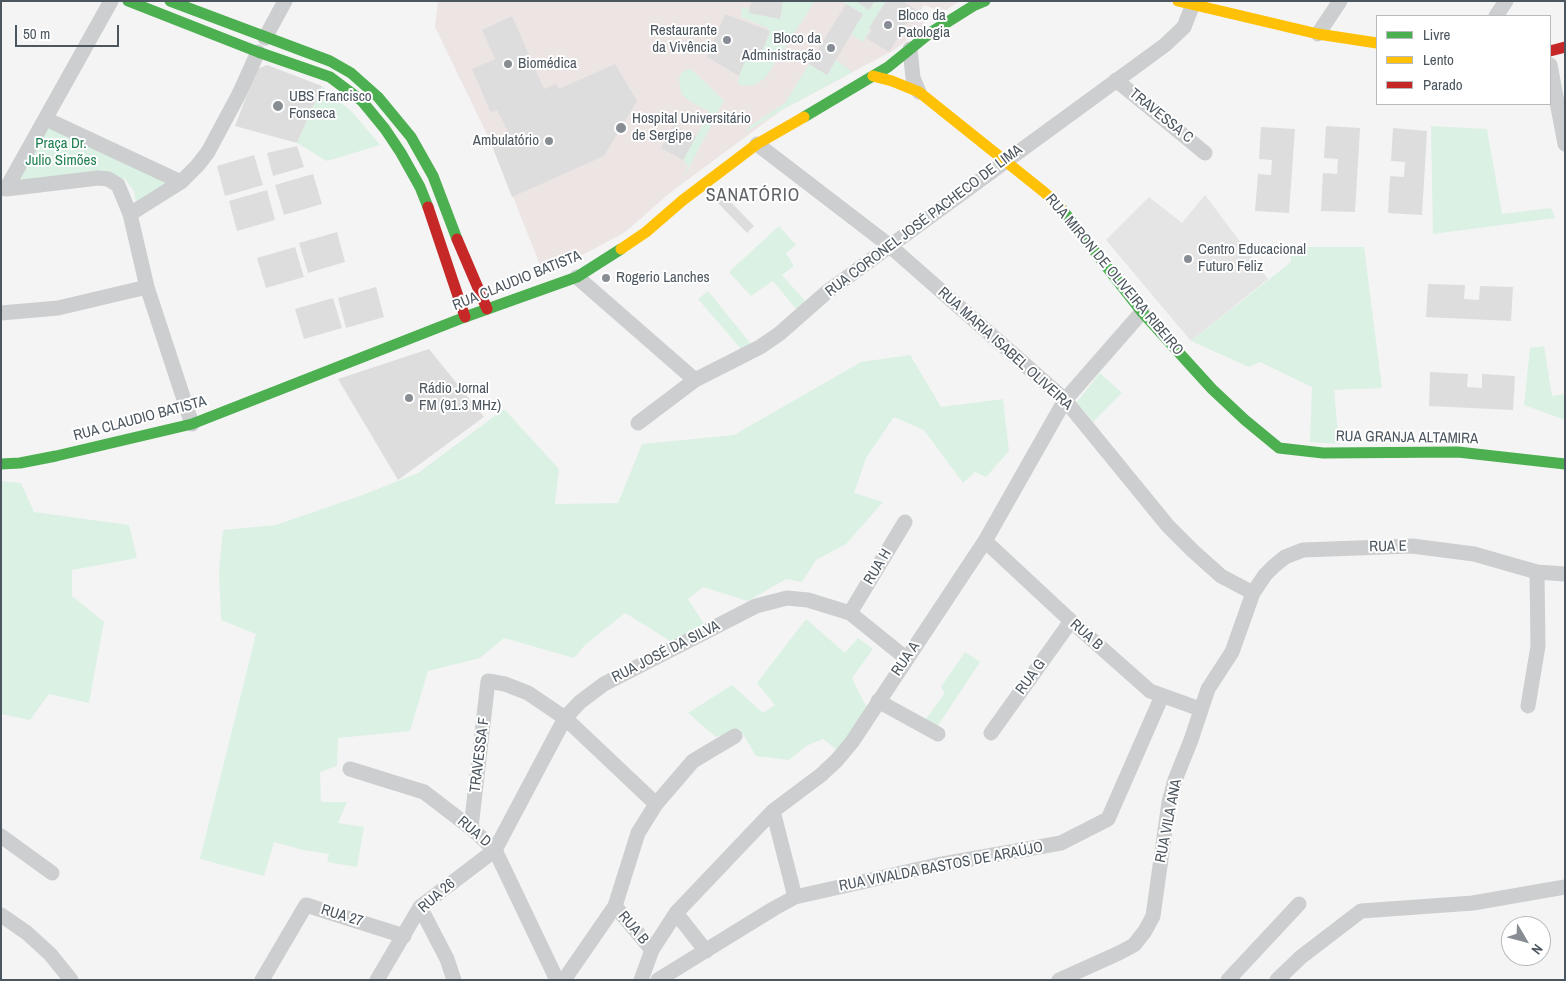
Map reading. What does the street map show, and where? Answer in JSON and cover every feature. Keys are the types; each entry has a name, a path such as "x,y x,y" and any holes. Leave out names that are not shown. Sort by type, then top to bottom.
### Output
{"street":[{"path":"4,188 46,119 111,1"},
{"path":"128,1 258,52 330,61 351,73 378,97 411,137 433,176 486,309"},
{"path":"170,1 265,38 330,77 362,101 401,153 429,207 465,317"},
{"path":"265,38 285,1"},
{"name":"RUA CLAUDIO BATISTA","path":"1,464 20,463 82,451 192,424 465,317 577,277 646,232 683,200 757,144 888,67 930,33 973,6 986,1"},
{"path":"1318,34 1340,1"},
{"path":"1497,15 1506,1"},
{"path":"1188,2 1318,34 1376,43"},
{"name":"RUA CORONEL JOSÉ PACHECO DE LIMA","path":"638,422 695,380 769,341 827,292 1179,33 1187,21 1188,2"},
{"path":"1551,51 1565,47"},
{"path":"910,50 913,78 919,92"},
{"path":"130,214 181,182 197,166 208,152 239,94 258,52"},
{"path":"1551,70 1565,144"},
{"name":"RUA MIRON DE OLIVEIRA RIBEIRO","path":"872,76 892,81 919,92 1006,160 1060,207 1142,312 1212,389 1279,448"},
{"name":"TRAVESSA C","path":"1116,80 1205,153"},
{"path":"46,119 181,182"},
{"name":"RUA MARIA ISABEL OLIVEIRA","path":"757,144 890,246 1065,400 1168,526 1221,576 1253,593"},
{"path":"4,188 102,178 118,185 130,214 147,287 192,424"},
{"path":"577,277 695,380"},
{"path":"1,313 58,308 147,287"},
{"name":"RUA A","path":"641,980 652,950 676,912 773,811 821,775 838,760 852,742 985,541 1065,400 1142,312"},
{"name":"RUA GRANJA ALTAMIRA","path":"1279,448 1323,453 1458,452 1565,464"},
{"name":"RUA H","path":"850,613 905,522"},
{"name":"RUA B","path":"985,541 1071,622 1150,691 1200,709"},
{"name":"RUA E","path":"1253,593 1265,575 1274,566 1285,557 1303,550 1412,546 1474,554 1538,572 1565,574"},
{"path":"1528,706 1538,646 1538,572"},
{"name":"RUA VILA ANA","path":"1059,980 1134,945 1145,931 1153,916 1169,802 1175,780 1191,740 1200,709 1213,681 1232,652 1253,593"},
{"name":"RUA JOSÉ DA SILVA","path":"495,850 564,718 590,694 623,673 756,606 787,598 799,599 850,613 907,659"},
{"name":"RUA G","path":"991,733 1071,622"},
{"name":"TRAVESSA F","path":"471,828 488,681 505,684 528,693 564,718"},
{"name":"RUA VIVALDA BASTOS DE ARAÚJO","path":"658,980 795,897 928,866 1062,843 1108,819 1162,696"},
{"path":"878,701 938,734"},
{"path":"564,718 656,804"},
{"path":"564,980 615,906 638,833 656,804 693,760 735,736"},
{"name":"RUA D","path":"350,770 424,792 471,828 495,850 557,980"},
{"path":"773,811 795,897"},
{"path":"1,836 52,873"},
{"name":"RUA 26","path":"377,980 420,907 495,850"},
{"path":"1277,980 1301,957 1361,911 1473,902 1565,887"},
{"path":"1228,980 1299,904"},
{"name":"RUA 27","path":"262,980 306,905 404,936"},
{"name":"RUA B","path":"615,906 652,950"},
{"path":"420,907 447,959 454,980"},
{"path":"676,912 706,951"},
{"path":"1,914 50,954 71,980"}],"shaded area":[{"name":"Hospital Universitário de Sergipe","path":"438,1 960,1 946,10 934,9 924,5 920,12 924,20 923,28 894,50 782,110 671,192 624,233 544,275 494,149 435,27"},
{"name":"Centro Educacional Futuro Feliz","path":"1205,195 1268,279 1191,341 1106,240 1149,197 1182,223"}],"green space":[{"path":"783,1 815,1 765,78 756,84 747,86 738,84 739,76 748,54 759,58 770,31 766,27 741,17 742,7 780,19"},
{"path":"841,1 886,1 863,42 851,34 863,14"},
{"path":"836,60 852,72 746,132 749,127 785,103 809,64 827,75"},
{"path":"691,69 724,101 679,186 688,166 683,160 710,112 688,100 681,93 679,79 682,72"},
{"path":"322,86 353,113 380,145 327,161 297,143"},
{"name":"Praça Dr. Julio Simões","path":"53,122 177,180 136,203 134,191 125,179 82,174 11,183"},
{"path":"1431,126 1487,129 1502,214 1551,208 1555,218 1433,234"},
{"path":"779,226 796,245 786,253 794,266 782,275 806,302 797,310 773,281 751,296 729,272"},
{"path":"1290,247 1364,247 1382,388 1334,390 1339,444 1310,442 1312,387 1260,362 1249,367 1191,341 1291,262"},
{"path":"708,291 752,345 742,350 698,299"},
{"path":"1544,346 1552,396 1565,394 1565,420 1524,405 1530,348"},
{"path":"910,355 941,407 1003,399 1009,451 986,477 975,472 963,483 924,430 894,417 866,458 854,493 883,502 846,544 816,560 802,582 786,579 748,601 703,587 688,599 704,624 672,642 625,613 585,645 574,658 504,638 480,658 428,671 410,731 338,738 337,766 320,772 321,802 347,802 338,823 364,827 357,867 327,862 329,854 303,850 274,842 264,876 200,859 256,634 221,620 219,572 223,530 276,525 360,496 418,473 504,409 559,469 555,504 618,503 642,444 734,435 861,362"},
{"path":"1100,373 1122,393 1093,422 1077,402"},
{"path":"1,481 21,483 34,512 129,525 137,558 72,570 72,596 104,622 89,703 49,694 30,720 1,714"},
{"path":"806,619 845,653 858,638 873,649 852,678 867,708 837,750 823,739 806,746 789,760 756,756 740,729 716,737 688,713 732,685 763,713 775,705 757,683"},
{"path":"965,652 980,662 937,727 925,720 945,693 941,687"}],"building":[{"path":"751,1 783,1 780,19 749,13"},
{"path":"855,1 875,1 869,10"},
{"name":"Bloco da Patologia","path":"886,1 903,1 920,12 913,23 909,20 889,52 866,38 872,30 869,28"},
{"name":"Bloco da Administração","path":"846,4 863,14 827,75 809,64"},
{"path":"725,14 770,31 759,59 748,54 739,76 707,57"},
{"path":"512,16 544,89 556,84 559,89 615,64 637,101 604,156 512,197 492,146 511,137 497,110 491,113 472,69 495,59 482,30"},
{"name":"UBS Francisco Fonseca","path":"267,65 322,86 297,143 235,126 257,69"},
{"path":"674,125 696,137 683,160 661,148"},
{"path":"1326,126 1360,128 1355,212 1321,211 1323,173 1337,174 1338,159 1324,158"},
{"path":"1261,127 1295,129 1289,213 1255,211 1258,174 1271,175 1272,160 1259,159"},
{"path":"1393,128 1427,131 1422,215 1388,213 1390,176 1404,177 1405,162 1391,161"},
{"path":"297,146 304,167 273,176 267,153"},
{"path":"254,155 263,185 225,196 217,166"},
{"path":"313,174 322,204 284,215 275,185"},
{"path":"267,190 275,220 237,231 229,201"},
{"path":"719,190 754,226 747,233 712,197"},
{"path":"337,232 345,262 308,273 299,243"},
{"path":"295,247 304,277 266,288 257,258"},
{"path":"1428,284 1465,285 1464,299 1479,300 1480,286 1513,287 1511,321 1426,317"},
{"path":"376,287 384,317 346,328 338,298"},
{"path":"333,298 342,328 304,339 295,309"},
{"name":"Rádio Jornal FM (91.3 MHz)","path":"429,349 484,417 398,480 338,379"},
{"path":"1430,372 1468,374 1467,387 1482,388 1482,374 1515,376 1513,410 1429,406"}],"traffic: fast":[{"path":"128,1 258,52 330,77 362,101 385,129 420,187 428,207"},
{"path":"170,1 330,61 351,73 378,97 411,137 433,176 457,239"},
{"path":"804,117 888,67 930,33 973,6 985,1"},
{"path":"1061,208 1142,312 1212,389 1279,448 1323,453 1458,452 1565,464"},
{"path":"1,464 20,463 56,456 192,424 465,317 577,277 621,249"}],"traffic: slow":[{"path":"1178,1 1318,34 1376,43"},
{"path":"873,76 892,81 919,92 1044,192 1061,208"},
{"path":"621,249 646,232 683,200 757,144 804,117"}],"traffic: jam":[{"path":"1551,51 1565,47"},
{"path":"428,207 465,317"},
{"path":"457,239 487,309"}],"place":[{"name":"Bloco da Patologia","path":"888,25"},
{"name":"Restaurante da Vivência","path":"727,40"},
{"name":"Bloco da Administração","path":"831,48"},
{"name":"Biomédica","path":"508,64"},
{"name":"UBS Francisco Fonseca","path":"278,106"},
{"name":"Hospital Universitário de Sergipe","path":"621,128"},
{"name":"Ambulatório","path":"549,141"},
{"name":"Centro Educacional Futuro Feliz","path":"1188,259"},
{"name":"Rogerio Lanches","path":"606,278"},
{"name":"Rádio Jornal FM (91.3 MHz)","path":"409,398"}],"district":[{"name":"SANATÓRIO","path":"753,196"}]}
